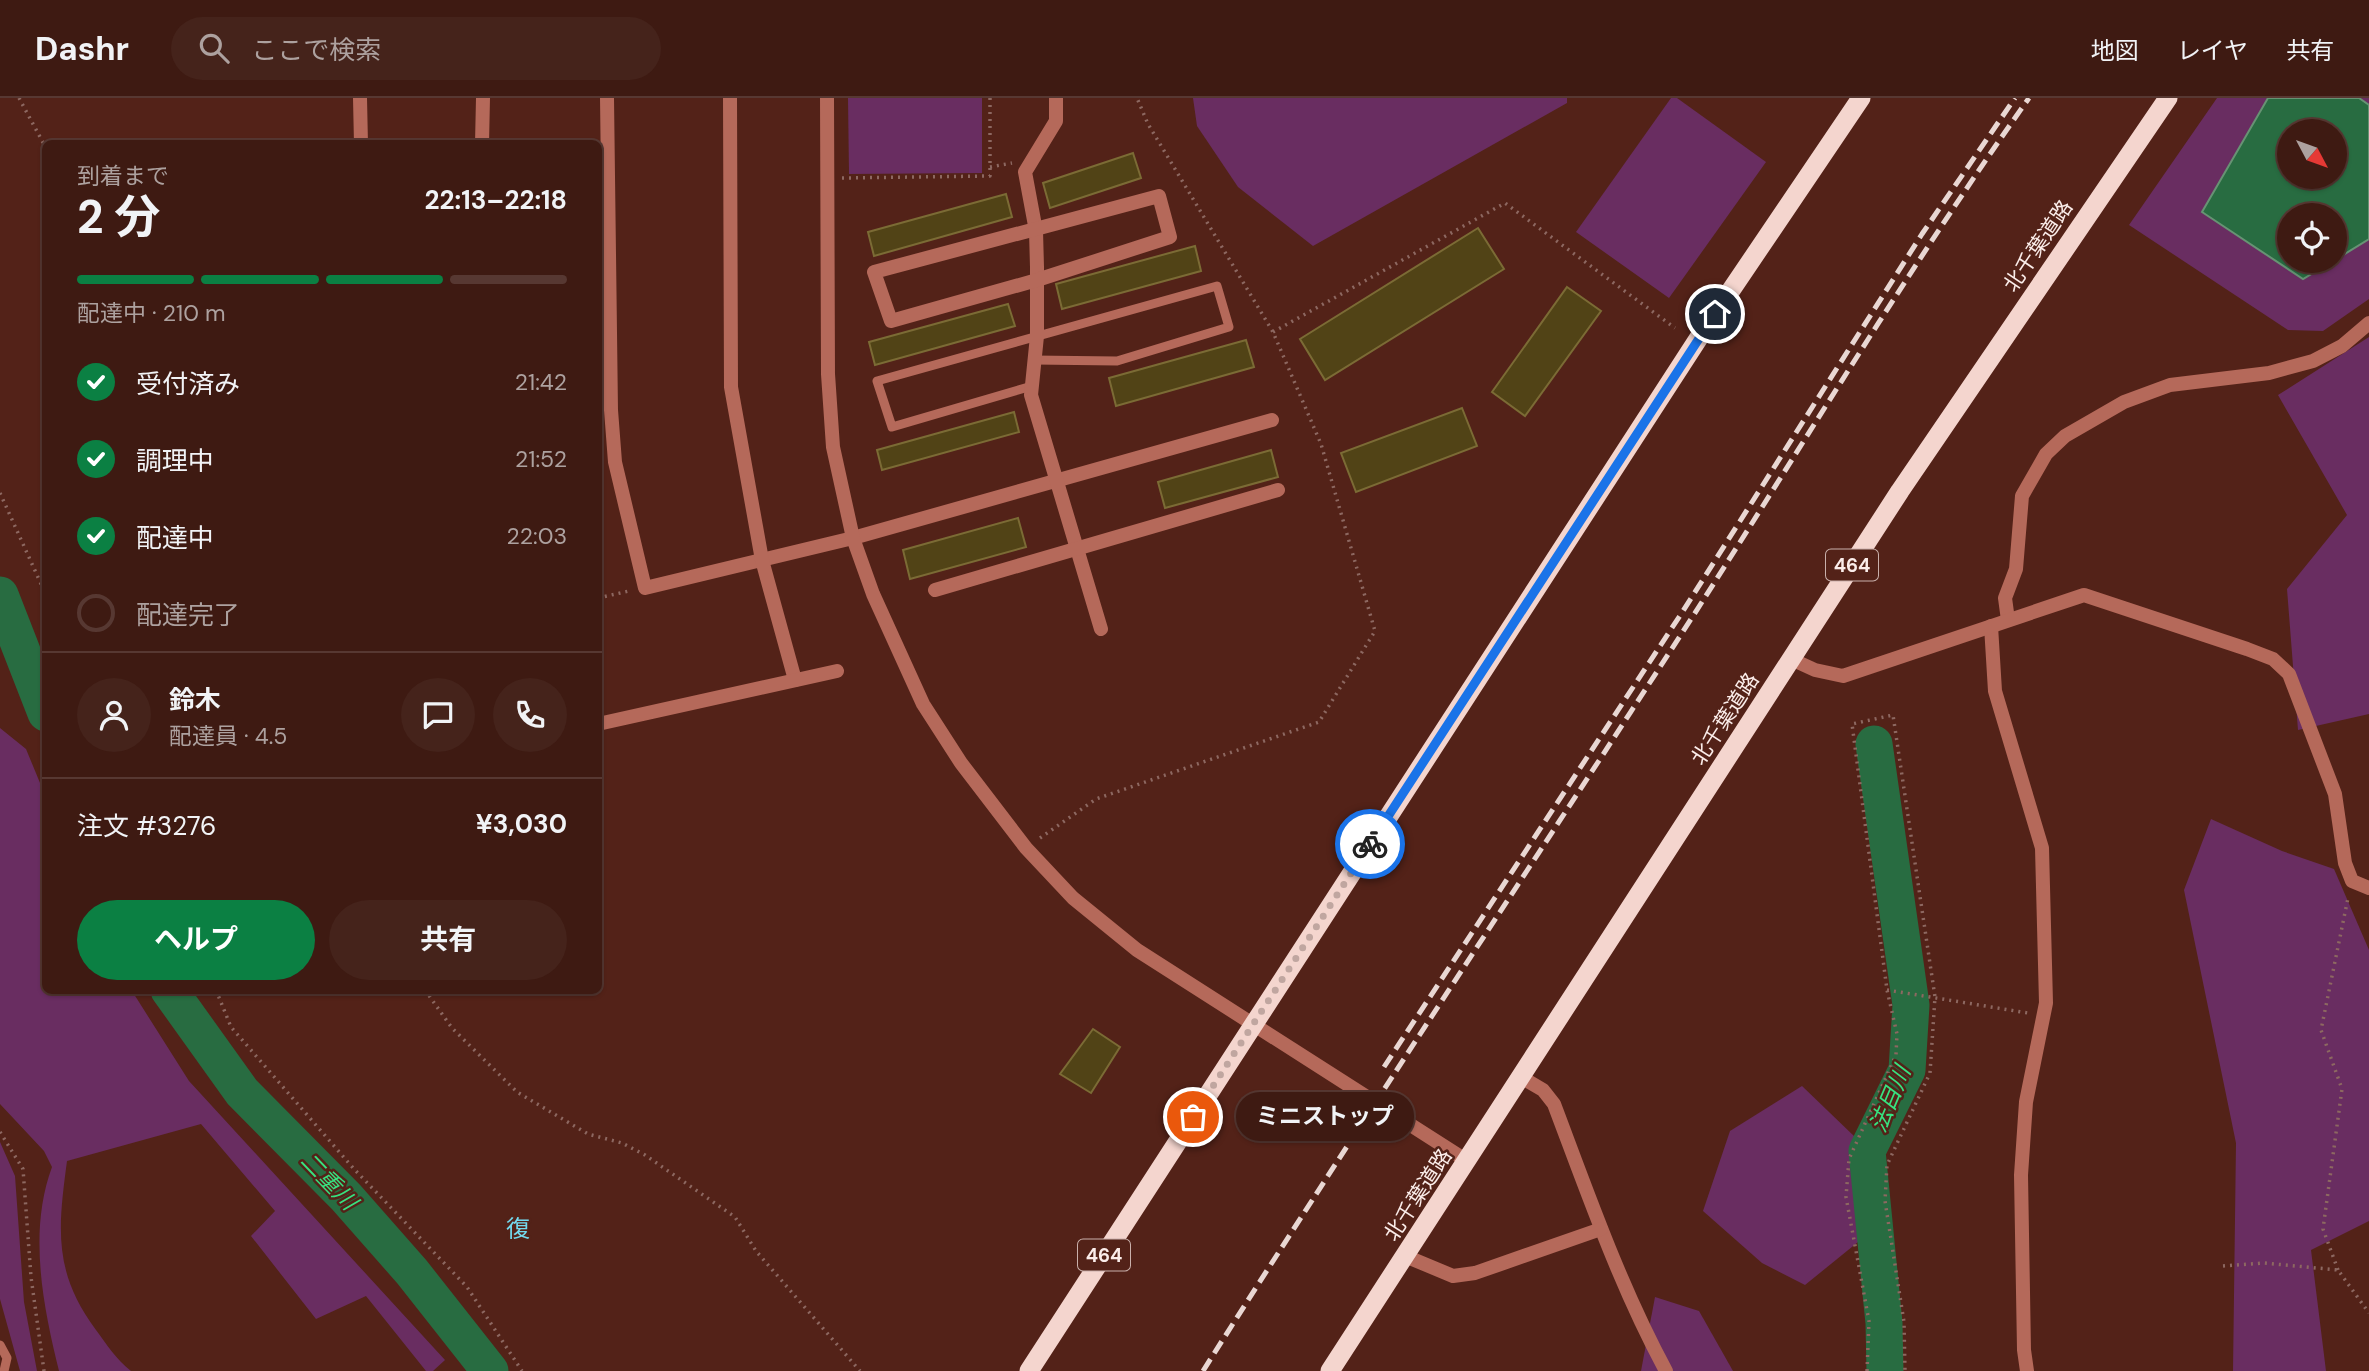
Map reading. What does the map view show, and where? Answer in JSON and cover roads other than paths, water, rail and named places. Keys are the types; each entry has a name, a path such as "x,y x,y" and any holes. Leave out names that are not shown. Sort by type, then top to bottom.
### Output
{"highway":[{"name":"464","path":"1029,1371 1259,1029 1700,336 1861,98"},
{"name":"北千葉道路","path":"1330,1371 1923,457 2168,98"}],"street":[{"path":"360,98 361,140"},
{"path":"482,140 483,98"},
{"path":"607,98 611,410 615,462 645,588 853,538 1272,420"},
{"path":"730,98 731,387 762,560 795,680"},
{"path":"827,98 828,374 833,447 853,538 873,594 923,704 961,763 1026,848 1073,898 1137,950 1467,1161"},
{"path":"1056,98 1056,121 1026,172 1035,231 1037,280 1037,335 1031,395 1101,629"},
{"path":"1159,195 1170,237 1037,280 891,321 874,272 1035,231 1159,195"},
{"path":"2008,620 2005,598 2016,569 2022,496 2046,454 2065,436 2124,402 2170,385 2269,373 2314,361 2342,345 2369,323"},
{"path":"935,590 1278,491"},
{"path":"1791,659 1815,670 1843,676 2084,595 2273,659 2289,674 2335,794 2345,863 2351,881 2369,888"},
{"path":"1991,626 1995,691 2042,848 2046,1003 2026,1102 2021,1175 2024,1350 2027,1371"},
{"path":"602,723 837,671"},
{"path":"1521,1077 1543,1090 1554,1104 1601,1229 1640,1321 1666,1371"},
{"path":"1405,1256 1453,1276 1475,1273 1601,1229"}],"lane":[{"path":"1032,386 892,428 877,381 1217,286 1229,327 1117,361 1034,360"},
{"path":"0,1345 7,1358 4,1371"}],"waterway":[{"name":"二重川","path":"0,595 42,703"},
{"name":"法目川","path":"1874,744 1911,1005 1907,1070 1867,1151 1884,1323 1885,1371"},
{"name":"二重川","path":"172,994 242,1092 346,1197 412,1272 490,1371"}],"railway":[{"path":"1384,1067 1683,611 1922,234 2015,98"},
{"path":"1203,1371 1693,616 1900,290 2029,98"}],"place":[{"name":"ミニストップ","path":"1193,1117"}],"district":[{"name":"復","path":"518,1229"}]}
